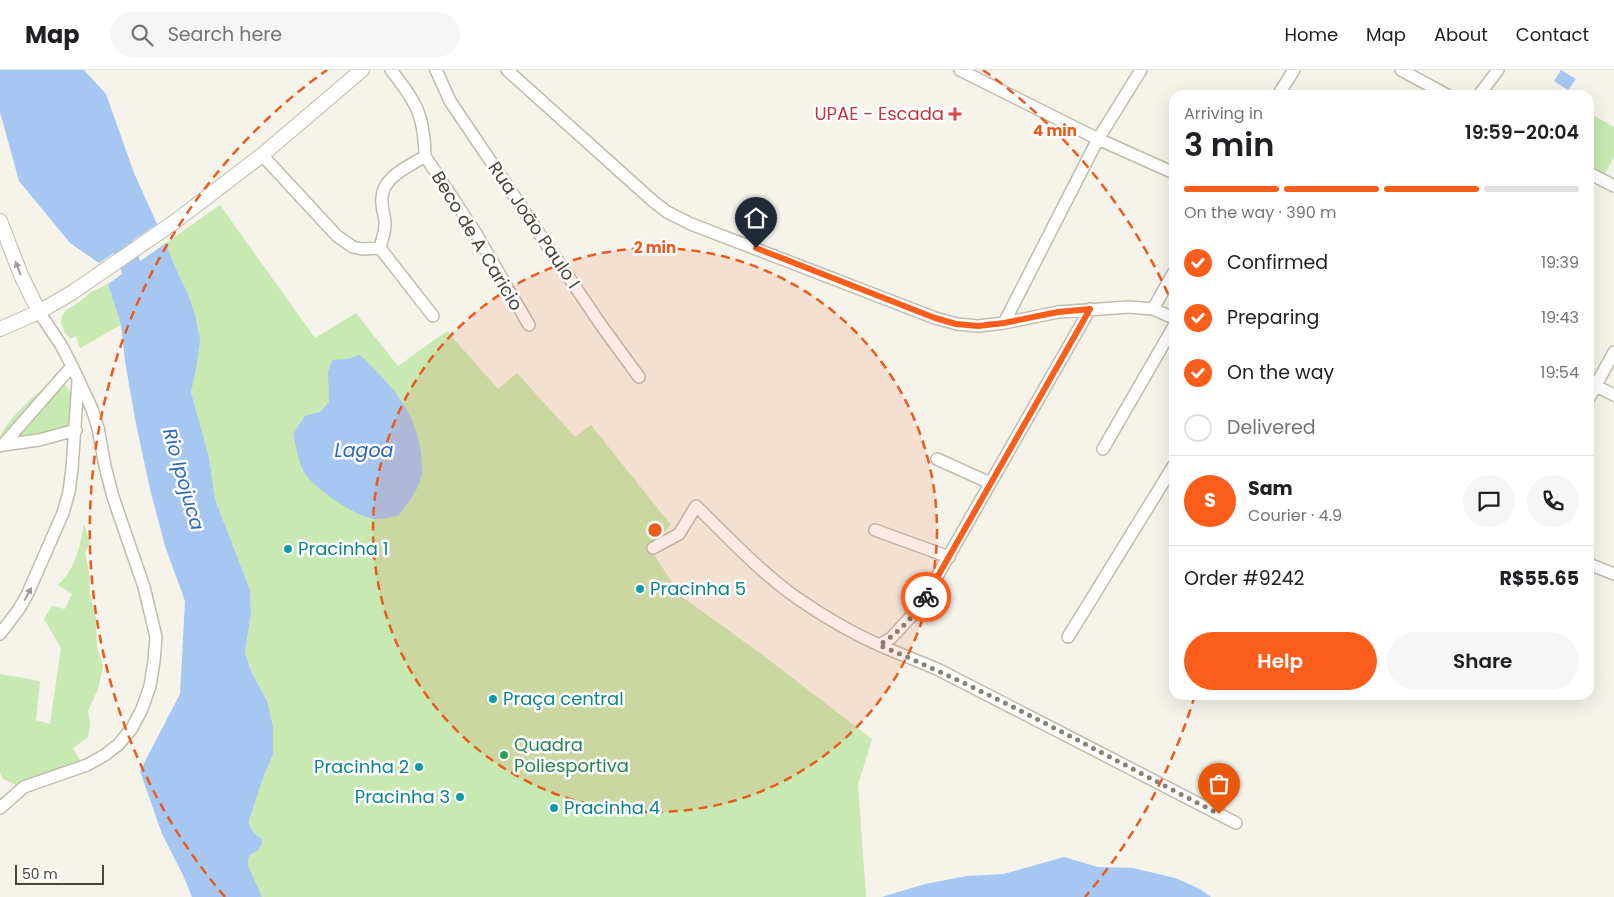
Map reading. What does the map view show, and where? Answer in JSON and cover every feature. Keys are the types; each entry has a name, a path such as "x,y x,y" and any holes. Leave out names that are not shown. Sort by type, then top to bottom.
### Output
{"street":[{"path":"0,329 39,312 93,278 173,223 262,154 362,70"},
{"path":"390,70 410,95 421,116 426,156 387,182 382,197 385,224 380,248 432,316"},
{"name":"Rua João Paulo I","path":"436,70 450,101 601,325 639,377"},
{"path":"507,70 667,212 692,224 935,318 956,324 978,326 1004,323 1058,312 1129,307 1153,310 1169,316"},
{"path":"960,70 1098,139 1169,171"},
{"path":"1004,323 1098,139 1141,70"},
{"path":"1281,90 1294,70"},
{"path":"1401,70 1438,90"},
{"path":"1483,90 1498,70"},
{"path":"262,154 337,236 354,247 380,248"},
{"name":"Beco de A Caricio","path":"426,156 475,232 528,325"},
{"path":"1594,175 1614,186"},
{"path":"0,221 20,275 39,312 61,345 72,366 98,428 113,497 144,587 156,637 150,686 142,709 132,728 119,744 105,755 87,765 24,787 0,808"},
{"path":"1153,310 1169,281"},
{"path":"879,645 891,638 919,608 1090,309"},
{"path":"1103,449 1169,335"},
{"path":"1594,381 1614,352"},
{"path":"2,445 72,366"},
{"path":"0,634 27,595 63,513 69,492 72,470 78,378"},
{"path":"1594,385 1614,395"},
{"path":"2,445 39,440 76,430"},
{"path":"937,459 990,484"},
{"path":"1068,636 1169,473"},
{"path":"653,548 679,534 696,506 750,560 788,591 836,622 879,645 935,668 1236,823"},
{"path":"875,530 949,557"},
{"path":"1594,566 1614,574"}],"green space":[{"path":"1594,116 1614,127 1614,156 1604,176 1594,171"},
{"path":"220,205 315,338 356,313 398,366 447,331 498,389 517,373 575,437 591,425 671,525 649,547 681,596 760,653 872,739 858,785 866,897 262,897 251,873 248,860 261,843 261,838 250,827 249,821 273,754 267,701 251,671 245,652 251,614 250,590 215,499 209,457 191,392 199,333 196,317 166,243"},
{"path":"108,284 121,325 80,348 76,336 70,339 64,331 61,322 62,316 65,311 91,292"},
{"path":"60,376 72,395 73,430 0,449 1,434 12,419 36,394"},
{"path":"84,524 90,543 85,553 89,571 90,594 96,618 97,647 103,666 98,689 88,711 90,723 88,737 73,748 80,760 16,785 3,779 0,773 0,674 40,681 36,720 50,724 61,648 44,619 52,606 65,609 72,594 58,585 73,564 79,549"}],"water":[{"path":"0,70 84,70 106,94 134,173 157,224 99,263 70,243 19,181 0,112"},
{"path":"1561,70 1576,79 1568,90 1554,81"},
{"path":"166,243 196,317 200,340 191,392 209,457 215,499 250,590 251,614 245,652 251,671 267,701 273,727 273,754 249,821 250,827 261,838 262,844 257,851 250,855 248,860 249,868 262,897 192,897 162,834 140,771 180,694 185,601 165,546 150,489 135,419 121,325 108,284"},
{"name":"Lagoa","path":"360,355 382,376 400,399 414,425 418,439 421,454 421,479 413,496 398,516 375,519 357,513 336,501 316,486 304,472 296,448 293,434 305,416 320,412 329,402 328,372 332,360 347,359"},
{"path":"1064,857 1098,867 1133,868 1175,878 1200,889 1211,897 882,897 925,884 967,876 1004,874"}],"waterway":[{"name":"Rio Ipojuca","path":"111,219 129,261 139,294"}],"way so far":[{"path":"926,597 919,608 891,638 879,645 935,668 1219,814"}],"place":[{"name":"UPAE - Escada","path":"955,114"},
{"name":"Pracinha 1","path":"288,549"},
{"name":"Pracinha 5","path":"640,589"},
{"name":"Praça central","path":"493,699"},
{"name":"Quadra Poliesportiva","path":"504,755"},
{"name":"Pracinha 2","path":"419,767"},
{"name":"Pracinha 3","path":"460,797"},
{"name":"Pracinha 4","path":"554,808"}],"route":[{"path":"756,248 935,318 956,324 978,326 1004,323 1058,312 1090,309 926,597"}]}
